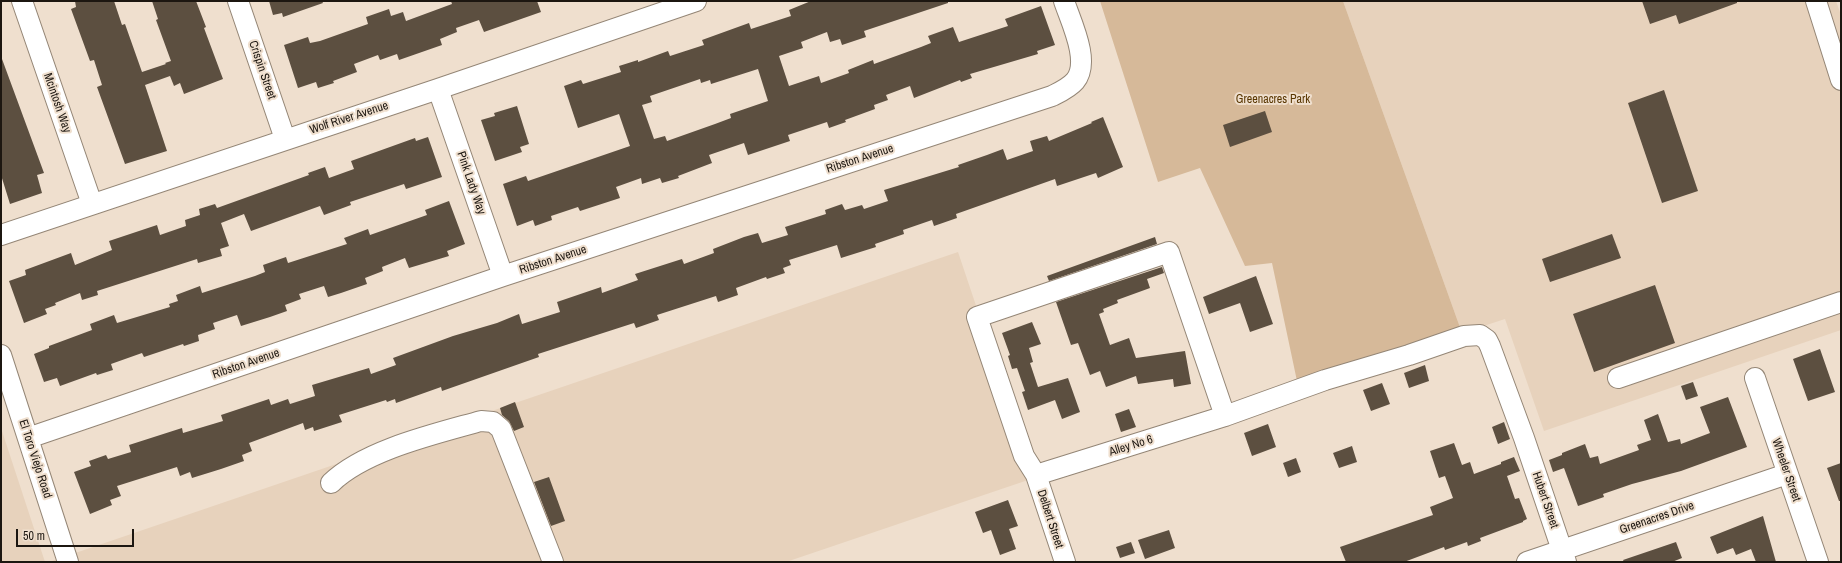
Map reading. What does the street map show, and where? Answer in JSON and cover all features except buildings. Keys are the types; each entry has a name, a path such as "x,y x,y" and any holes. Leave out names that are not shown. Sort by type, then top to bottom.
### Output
{"street":[{"name":"Mcintosh Way","path":"22,1 92,204"},
{"name":"Crispin Street","path":"238,1 285,139"},
{"name":"Wolf River Avenue","path":"1,235 696,1"},
{"name":"Ribston Avenue","path":"28,438 503,276 1052,96 1065,90 1076,81 1081,69 1082,54 1064,1"},
{"path":"1816,1 1841,80"},
{"name":"Pink Lady Way","path":"438,89 503,276"},
{"name":"Delbert Street","path":"1065,562 1036,475 1024,456 976,317 1169,252 1225,416"},
{"path":"1618,378 1841,302"},
{"name":"Alley No 6","path":"1036,475 1225,416 1325,380 1464,336 1480,335 1490,346 1524,438"},
{"name":"El Toro Viejo Road","path":"1,355 68,562"},
{"name":"Wheeler Street","path":"1755,378 1818,562"},
{"path":"331,483 343,471 379,454 481,421 493,422 501,429 553,562"},
{"name":"Hubert Street","path":"1524,438 1564,556"},
{"name":"Greenacres Drive","path":"1527,562 1564,556 1787,474"}],"shaded area":[{"path":"1343,1 1836,1 1841,15 1841,330 1544,431 1505,319 1462,333"},
{"path":"958,252 1034,478 786,562 49,562"},
{"path":"1,428 45,562 1,562"}],"green space":[{"name":"Greenacres Park","path":"1100,1 1343,1 1462,333 1297,381 1272,263 1245,266 1200,168 1158,182"}]}
